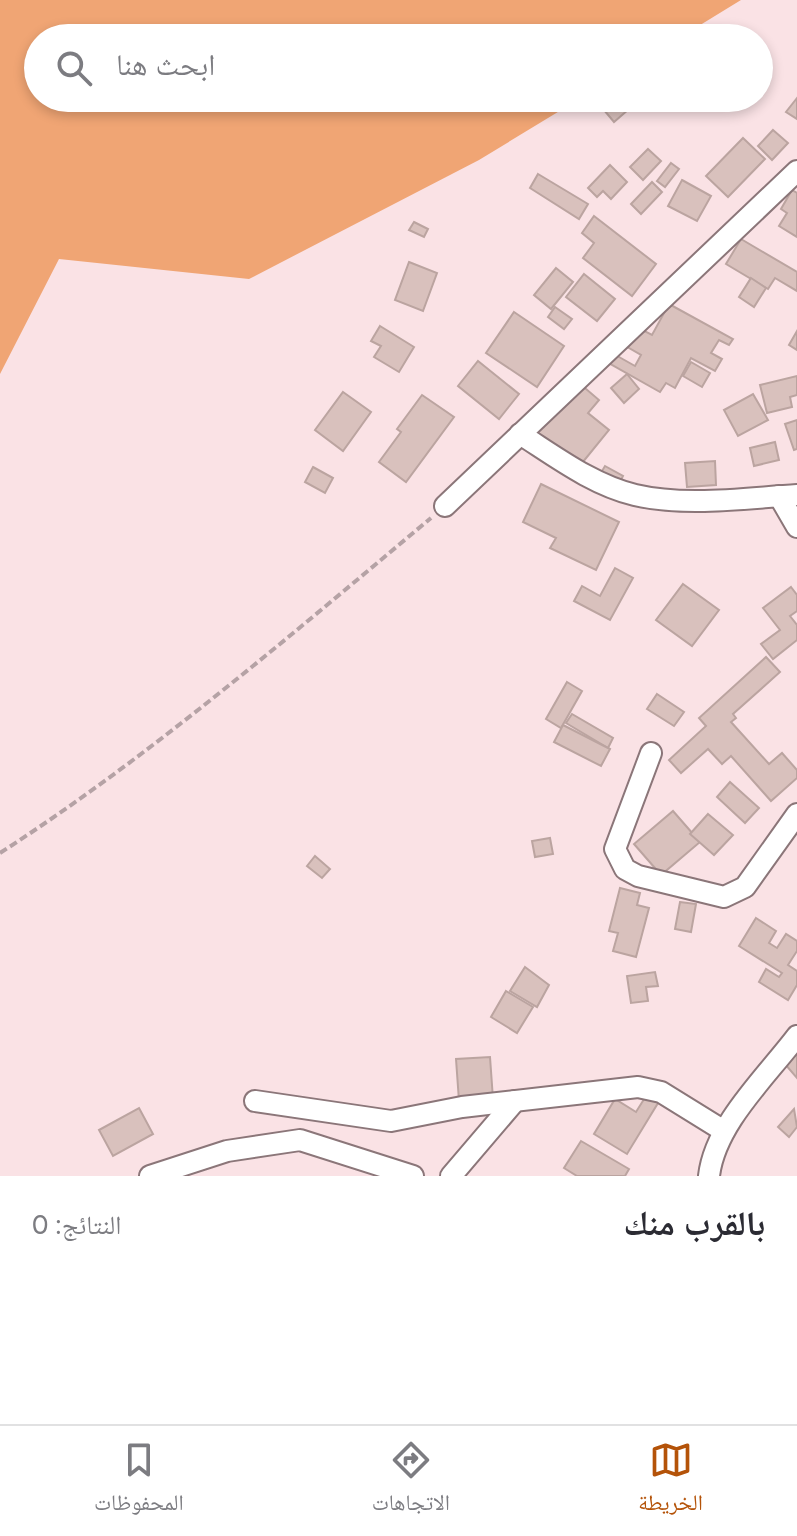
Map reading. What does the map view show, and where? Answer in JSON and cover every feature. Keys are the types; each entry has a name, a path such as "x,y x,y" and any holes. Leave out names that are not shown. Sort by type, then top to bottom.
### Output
{"street":[{"path":"445,506 797,171"},
{"path":"520,434 582,473 635,495 684,500 788,495 797,527"},
{"path":"651,753 615,849 625,869 638,876 724,897 736,894 745,887 797,814"},
{"path":"709,1176 711,1159 724,1131 797,1036"},
{"path":"255,1101 376,1121 515,1101 648,1088 724,1131"},
{"path":"451,1176 515,1101"},
{"path":"150,1176 227,1151 300,1140 413,1176"}],"path":[{"path":"0,853 59,815 288,638 445,506"}],"shaded area":[{"path":"0,0 741,0 702,24 24,24 24,112 558,112 479,160 249,279 59,259 0,374"}],"building":[{"path":"797,98 797,119 786,112"},
{"path":"606,112 626,112 614,122"},
{"path":"773,130 788,143 772,160 758,146"},
{"path":"743,138 765,159 728,197 706,176"},
{"path":"648,149 661,161 643,180 630,167"},
{"path":"671,163 679,169 665,187 657,181"},
{"path":"610,165 627,182 611,199 603,191 597,197 588,188"},
{"path":"538,174 588,204 579,219 530,188"},
{"path":"682,180 711,196 697,221 668,206"},
{"path":"652,182 662,192 641,214 631,204"},
{"path":"792,190 797,193 797,237 779,226 787,213 781,209"},
{"path":"594,216 656,264 632,296 583,258 594,243 582,233"},
{"path":"414,222 428,229 424,237 409,230"},
{"path":"741,239 797,272 797,291 775,278 768,289 726,264"},
{"path":"409,262 437,273 423,311 395,300"},
{"path":"556,268 573,282 551,309 534,295"},
{"path":"584,274 615,299 597,321 566,297"},
{"path":"751,278 766,288 754,307 739,297"},
{"path":"669,304 733,339 729,345 719,340 711,353 722,359 715,371 691,358 675,388 666,383 660,392 607,362 612,353 635,366 641,355 622,344 633,325 652,335"},
{"path":"555,307 572,319 564,329 548,317"},
{"path":"514,312 564,346 537,387 486,353"},
{"path":"380,326 414,347 399,372 374,357 381,346 371,341"},
{"path":"797,331 797,350 789,345"},
{"path":"478,361 519,394 499,419 458,386"},
{"path":"691,362 710,373 702,387 683,376"},
{"path":"627,374 639,389 624,403 611,388"},
{"path":"797,376 797,395 790,397 792,407 767,413 760,385"},
{"path":"579,383 599,400 588,413 609,430 578,468 536,434"},
{"path":"343,392 371,412 343,451 315,430"},
{"path":"753,394 768,420 738,436 724,410"},
{"path":"422,395 454,417 406,482 379,462 401,432 397,429"},
{"path":"797,420 797,449 794,450 785,424"},
{"path":"775,442 779,460 754,466 750,448"},
{"path":"715,461 716,485 687,487 685,463"},
{"path":"605,466 623,476 618,486 599,476"},
{"path":"313,467 333,478 325,493 305,482"},
{"path":"541,484 619,522 596,570 550,548 556,538 523,522"},
{"path":"615,568 633,578 610,620 574,601 582,586 600,596"},
{"path":"683,584 719,610 692,646 656,620"},
{"path":"791,587 797,595 797,611 790,616 797,625 797,640 773,659 761,644 780,630 763,608"},
{"path":"766,657 780,672 733,714 736,718 731,722 769,764 782,753 797,770 797,778 771,801 731,756 722,764 708,749 681,773 669,760 706,726 699,718"},
{"path":"567,682 582,691 561,728 546,719"},
{"path":"657,694 684,712 674,726 647,709"},
{"path":"572,714 613,738 608,748 566,723"},
{"path":"563,725 610,749 601,766 554,742"},
{"path":"730,782 759,808 745,823 717,797"},
{"path":"673,811 700,842 661,875 634,844"},
{"path":"708,814 733,835 714,855 690,834"},
{"path":"550,838 553,854 535,857 532,841"},
{"path":"315,856 330,869 322,878 307,866"},
{"path":"620,888 640,893 637,905 649,908 636,957 613,951 618,933 609,931"},
{"path":"680,902 696,904 691,932 675,929"},
{"path":"756,918 776,931 769,943 777,948 786,934 797,941 797,951 788,965 797,971 797,985 788,1000 759,982 766,969 779,977 782,973 739,946"},
{"path":"525,967 549,985 537,1007 510,991"},
{"path":"655,972 658,986 646,987 648,1001 631,1003 627,976"},
{"path":"506,991 533,1007 517,1033 491,1017"},
{"path":"797,1054 797,1078 785,1064"},
{"path":"490,1057 493,1099 459,1101 456,1059"},
{"path":"646,1096 658,1103 627,1154 594,1134 615,1099 636,1112"},
{"path":"139,1108 153,1134 113,1156 99,1130"},
{"path":"794,1109 797,1127 789,1137 778,1127"},
{"path":"581,1141 629,1169 625,1176 577,1176 564,1168"}]}
